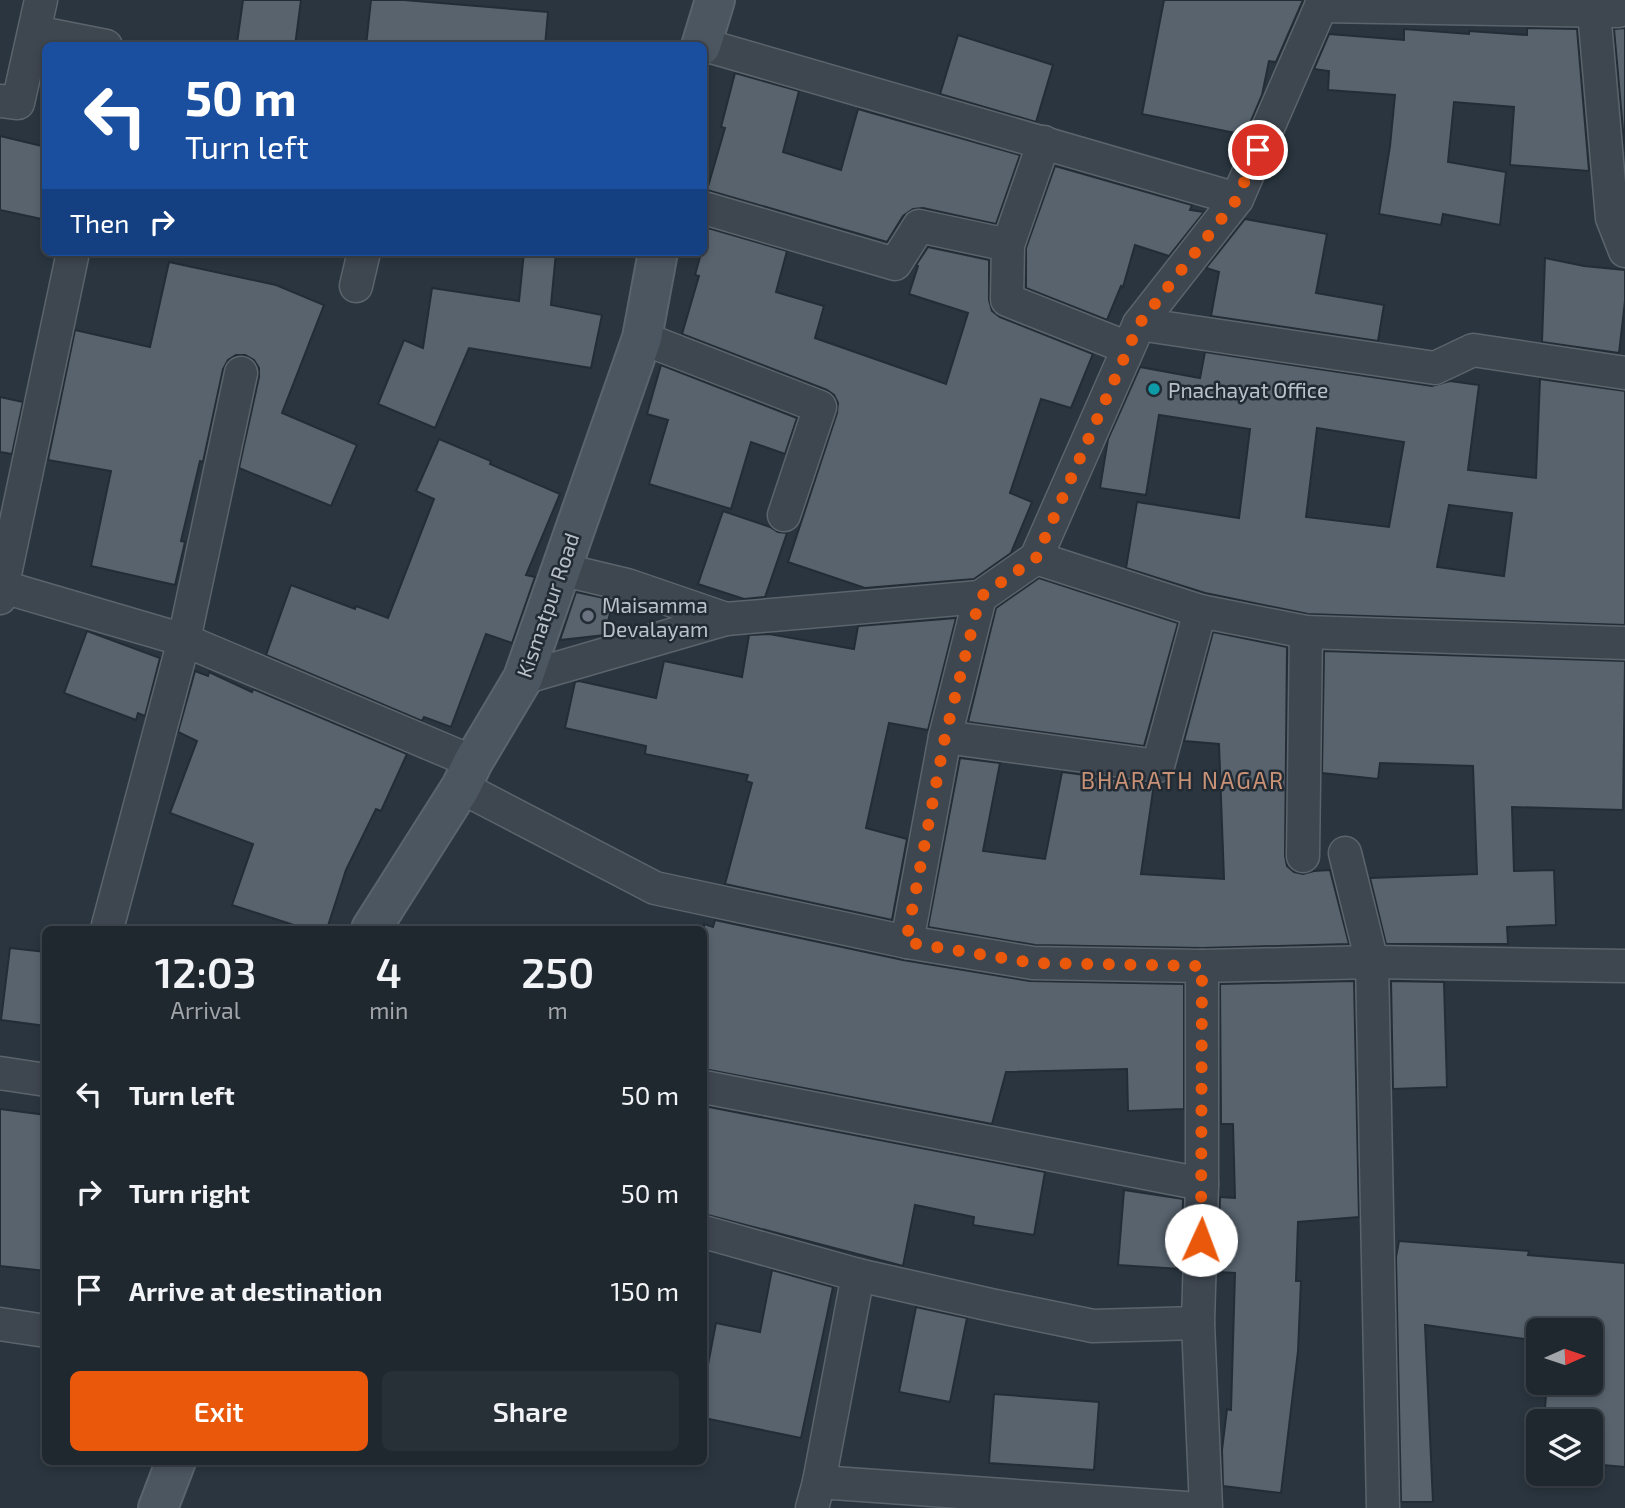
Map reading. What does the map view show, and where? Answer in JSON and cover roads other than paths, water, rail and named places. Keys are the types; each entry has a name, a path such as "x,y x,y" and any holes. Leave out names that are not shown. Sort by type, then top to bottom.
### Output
{"street":[{"path":"0,101 18,103 41,0"},
{"path":"702,42 715,0"},
{"path":"523,678 726,619 980,597 1036,558 1133,336 1237,199 1322,3 1615,9 1617,178 1612,218 1625,251"},
{"path":"35,32 86,42"},
{"path":"707,47 1237,199"},
{"path":"1044,142 1008,245 1007,300 1133,336 1435,368 1473,350 1625,373"},
{"path":"707,209 895,264 919,226 1008,245"},
{"path":"72,256 1,590 184,640 467,775 655,888 906,942 1033,963 1202,966 1372,962 1625,966"},
{"path":"356,286 363,256"},
{"name":"Kismatpur Road","path":"373,926 467,775 523,678 642,338 657,256"},
{"path":"642,338 820,407 784,515"},
{"path":"108,926 184,640 241,373"},
{"path":"1036,558 1200,611 1306,632 1625,643"},
{"path":"560,569 627,585 726,619"},
{"path":"906,942 945,737 980,597"},
{"path":"945,737 1158,766 1200,611"},
{"path":"1303,856 1306,632"},
{"path":"1345,853 1372,962 1382,1508"},
{"path":"1202,966 1202,1184 1198,1323 1206,1508"},
{"path":"0,1073 42,1079"},
{"path":"707,1088 1202,1184"},
{"path":"707,1233 858,1275 1093,1326 1198,1323"},
{"path":"858,1275 816,1495 1186,1508"},
{"path":"0,1324 42,1330"},
{"path":"158,1508 174,1465"}],"place":[{"name":"Pnachayat Office","path":"1154,389"},
{"name":"Maisamma Devalayam","path":"588,616"}],"district":[{"name":"BHARATH NAGAR","path":"1183,780"}]}
